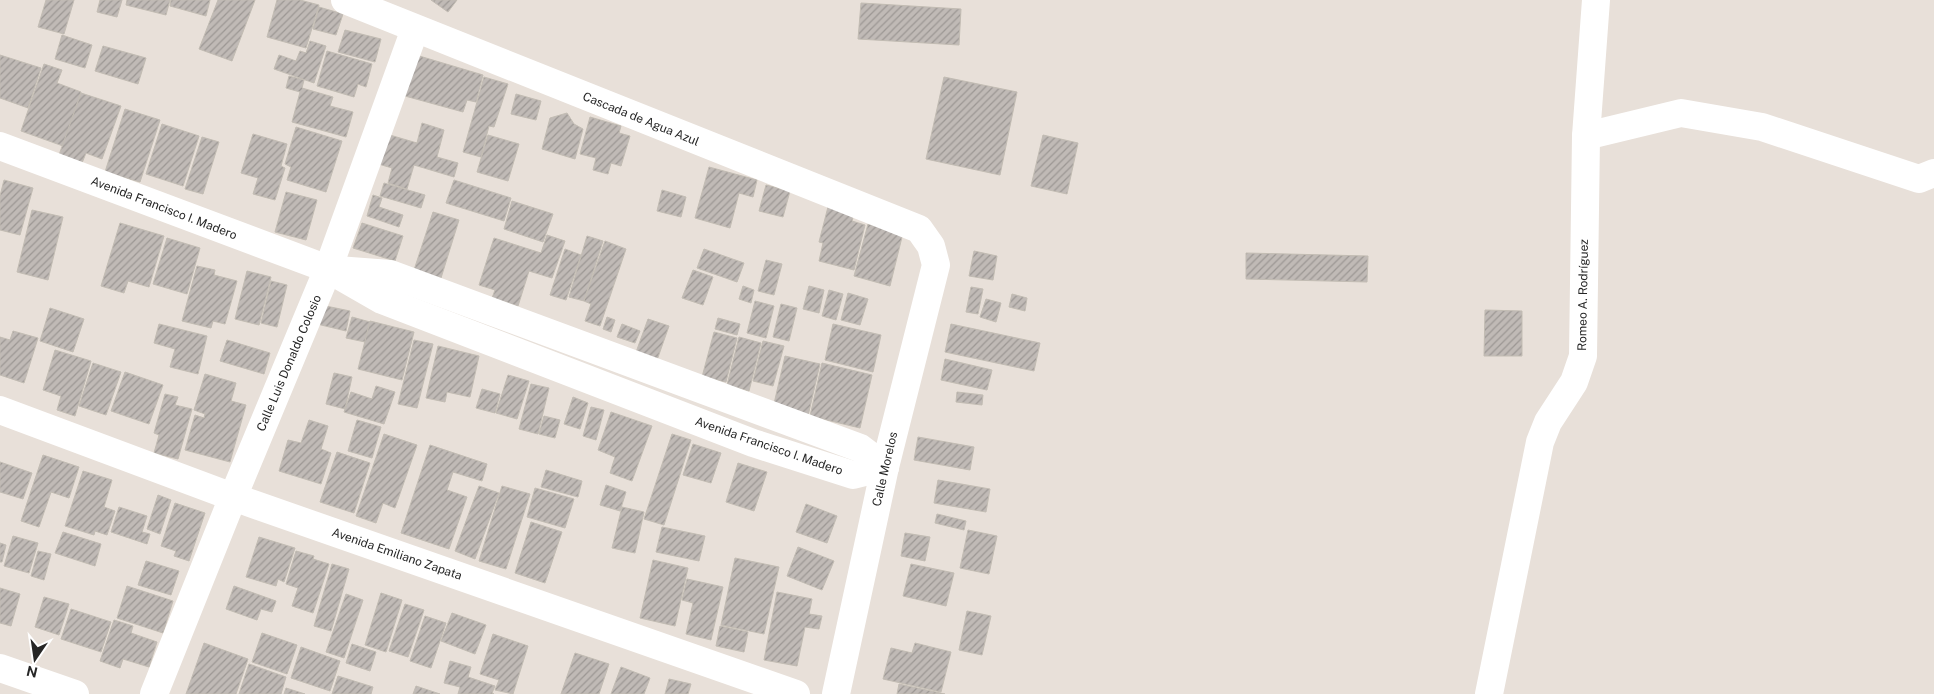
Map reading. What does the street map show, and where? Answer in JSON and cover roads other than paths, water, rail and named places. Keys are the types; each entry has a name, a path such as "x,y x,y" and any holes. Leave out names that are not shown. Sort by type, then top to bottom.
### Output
{"street":[{"name":"Cascada de Agua Azul","path":"344,0 919,229 931,246"},
{"name":"Romeo A. Rodríguez","path":"1489,694 1540,442 1548,422 1574,382 1582,356 1586,136 1596,0"},
{"name":"Calle Luis Donaldo Colosio","path":"154,694 233,497 328,269 415,29"},
{"path":"1586,136 1681,113 1762,127 1920,179 1934,173"},
{"name":"Avenida Francisco I. Madero","path":"0,146 328,269 382,300 753,443 853,475 885,467"},
{"name":"Calle Morelos","path":"836,694 885,467 936,265 931,246"},
{"name":"Avenida Emiliano Zapata","path":"0,410 233,497 796,694"},
{"path":"0,668 75,694"}]}
